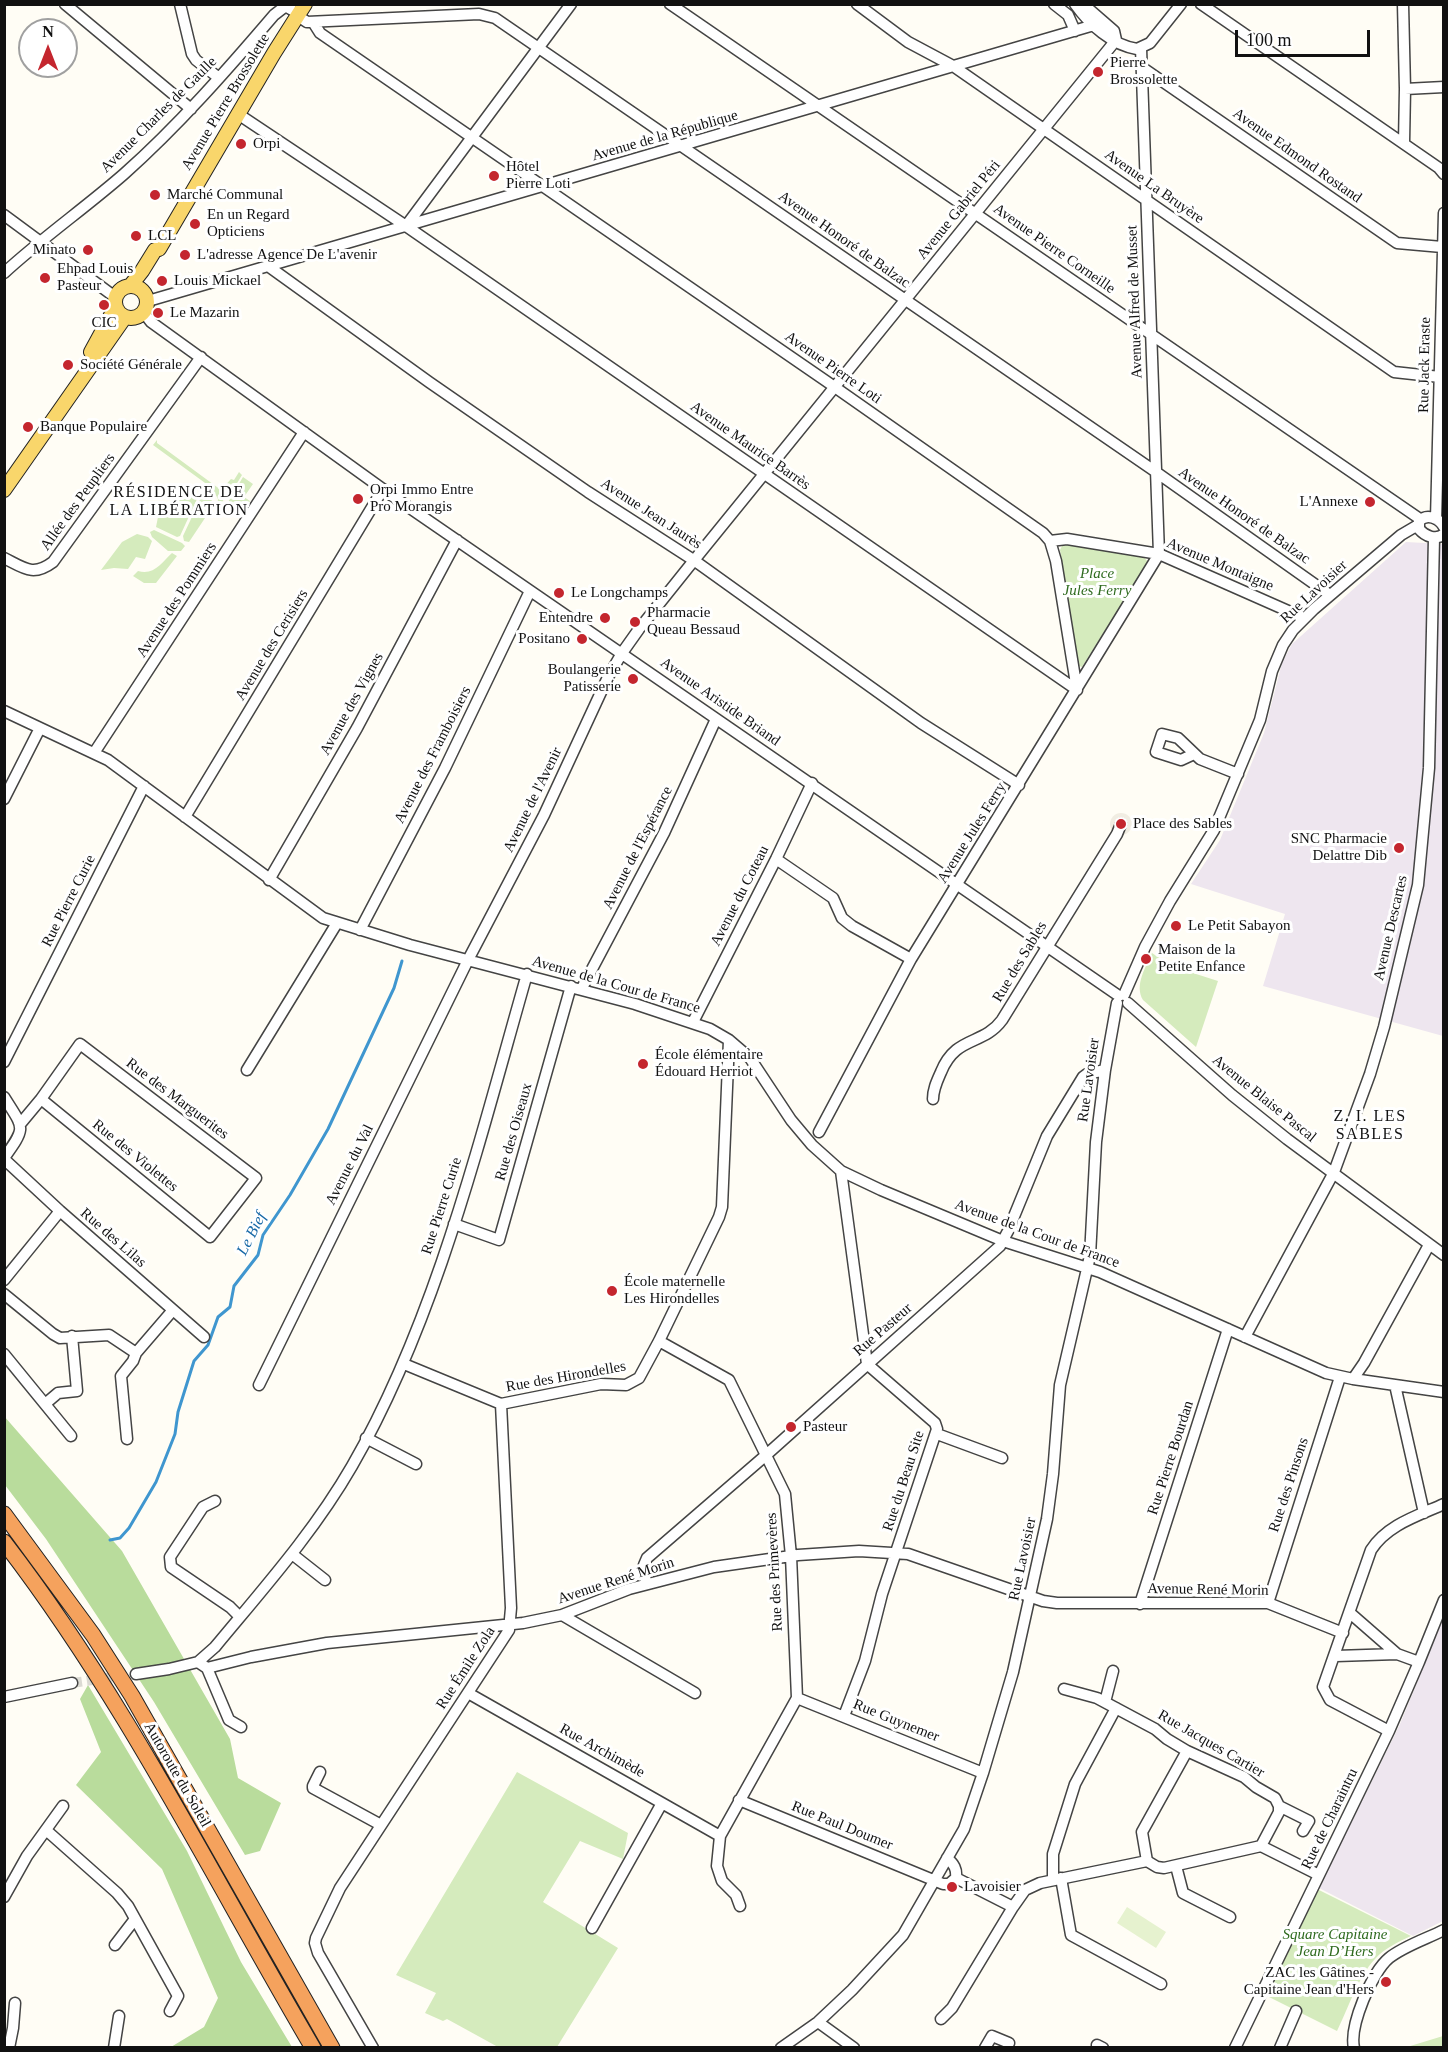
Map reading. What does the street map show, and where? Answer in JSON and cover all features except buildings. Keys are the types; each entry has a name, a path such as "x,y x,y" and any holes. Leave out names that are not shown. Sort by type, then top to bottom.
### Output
{"highway":[{"name":"Autoroute du Soleil","path":"4,1514 93,1635 132,1696 332,2048"},
{"name":"Autoroute du Soleil","path":"4,1542 55,1612 116,1705 313,2048"}],"main road":[{"name":"Avenue Pierre Brossolette","path":"146,303 149,279 159,249 282,39 302,13"},
{"name":"Avenue Pierre Brossolette","path":"118,308 124,287 130,285 155,250 159,249"},
{"path":"118,308 136,318 146,303 137,286 130,285"},
{"path":"5,484 118,308"},
{"path":"5,484 93,363 118,308"},
{"path":"93,348 91,358 93,363"}],"street":[{"path":"65,4 191,109"},
{"path":"180,4 192,54 196,60 219,78"},
{"path":"406,226 571,4"},
{"name":"Avenue Pierre Corneille","path":"670,4 976,213 1419,522 1423,533 1439,536"},
{"name":"Avenue La Bruyère","path":"857,4 908,42 953,66 1394,372 1440,377"},
{"path":"1054,4 1068,15 1075,31"},
{"path":"1075,4 1114,31 1116,40 1129,47 1141,48 1150,43 1181,4"},
{"path":"1083,4 1098,22"},
{"path":"1201,4 1404,143 1439,168 1443,174"},
{"path":"1403,4 1404,143"},
{"name":"Avenue Charles de Gaulle","path":"41,242 124,173 191,109 283,8 287,7 302,13"},
{"name":"Avenue Honoré de Balzac","path":"302,13 478,14 495,18 1156,472 1330,595"},
{"name":"Avenue Pierre Loti","path":"302,13 320,33 1031,523 1050,541"},
{"name":"Avenue de la République","path":"146,303 1075,31 1098,22"},
{"name":"Avenue Gabriel Péri","path":"622,653 1116,40"},
{"name":"Avenue Alfred de Musset","path":"1141,48 1159,554"},
{"name":"Avenue Edmond Rostand","path":"1143,68 1397,243 1442,247"},
{"path":"1405,89 1443,87"},
{"name":"Avenue Maurice Barrès","path":"238,114 406,226 1077,690"},
{"name":"Rue Jack Eraste","path":"1440,521 1443,213"},
{"path":"4,215 41,242 118,308"},
{"path":"4,273 41,242"},
{"name":"Avenue Jean Jaurès","path":"268,266 429,382 695,561 921,723 1019,785"},
{"name":"Avenue Aristide Briand","path":"146,303 148,319 383,489 812,783 1122,1000"},
{"name":"Allée des Peupliers","path":"4,558 28,570 39,570 53,562 201,357"},
{"name":"Avenue des Pommiers","path":"94,753 304,432"},
{"name":"Avenue des Cerisiers","path":"185,817 383,489"},
{"path":"1419,522 1427,517 1440,521"},
{"name":"Rue Lavoisier","path":"781,2048 818,2022 852,1990 903,1935 964,1829 984,1773 1013,1672 1049,1508 1060,1385 1088,1267 1096,1142 1105,1070 1122,1000 1144,947 1214,830 1260,720 1276,657 1293,630 1401,534 1419,522"},
{"name":"Avenue Descartes","path":"1245,1337 1334,1172 1370,1074 1384,1027 1418,885 1429,768 1439,536"},
{"name":"Avenue Montaigne","path":"1050,541 1067,539 1159,554 1304,618"},
{"name":"Avenue des Vignes","path":"269,880 357,728 457,540"},
{"path":"1050,541 1056,561 1077,690"},
{"name":"Avenue Jules Ferry","path":"819,1132 911,959 1159,554"},
{"name":"Avenue des Framboisiers","path":"360,930 446,768 530,591"},
{"name":"Avenue de l'Avenir","path":"468,960 544,815 605,683 622,653"},
{"name":"Avenue de la Cour de France","path":"4,711 108,760 269,880 324,918 468,960 582,988 693,1022 729,1040 755,1064 791,1120 812,1145 841,1171 881,1190 1003,1241 1088,1267 1326,1373 1443,1392"},
{"name":"Avenue de l'Espérance","path":"582,988 664,833 716,719"},
{"path":"4,799 40,728"},
{"path":"1194,754 1200,759 1238,774"},
{"name":"Avenue du Coteau","path":"693,1022 812,783"},
{"name":"Rue Pierre Curie","path":"4,1062 144,786"},
{"name":"Rue des Sables","path":"933,1099 933,1089 948,1058 961,1046 996,1028 1117,834 1121,824"},
{"path":"776,859 833,898 842,918 852,926 911,959"},
{"path":"247,1070 337,923"},
{"name":"Avenue du Val","path":"259,1385 468,960"},
{"name":"Rue Pierre Curie","path":"203,1665 215,1647 306,1536 352,1466 404,1364 454,1224 527,974"},
{"name":"Rue des Oiseaux","path":"454,1224 499,1240 571,986"},
{"name":"Avenue Blaise Pascal","path":"1122,1000 1287,1139 1443,1255"},
{"name":"Rue des Hirondelles","path":"501,1404 601,1384 631,1383 639,1378 659,1341 722,1207 729,1040"},
{"name":"Rue des Marguerites","path":"41,1099 80,1044 256,1178 210,1237"},
{"name":"Rue Pasteur","path":"646,1584 644,1565 647,1558 984,1262 1003,1241 1047,1136 1083,1077 1105,1070"},
{"path":"4,1097 21,1123 21,1131 4,1158"},
{"path":"21,1123 41,1099"},
{"name":"Rue des Violettes","path":"41,1099 210,1237"},
{"name":"Rue des Lilas","path":"4,1158 60,1211 204,1337"},
{"path":"841,1171 867,1364"},
{"path":"4,1280 60,1211"},
{"path":"1353,1379 1429,1245"},
{"path":"4,1294 60,1338 109,1335 136,1353"},
{"path":"127,1439 121,1376 133,1361 136,1353 173,1310"},
{"name":"Rue Pierre Bourdan","path":"1141,1600 1228,1329"},
{"path":"45,1404 58,1393 77,1391 72,1336"},
{"name":"Rue des Primevères","path":"659,1341 729,1380 785,1494 791,1556 797,1698"},
{"path":"4,1354 71,1436"},
{"path":"404,1364 501,1404"},
{"name":"Rue du Beau Site","path":"844,1716 866,1661 882,1594 937,1434 935,1423 867,1364"},
{"path":"4,1373 14,1365"},
{"name":"Rue des Pinsons","path":"1268,1603 1340,1377"},
{"path":"1395,1385 1424,1513"},
{"name":"Rue Émile Zola","path":"373,2048 318,1953 315,1943 340,1888 509,1630 511,1608 501,1404"},
{"path":"937,1434 1002,1458"},
{"path":"366,1438 416,1464"},
{"path":"215,1501 203,1507 170,1557 171,1567 230,1607 240,1617"},
{"path":"1389,1731 1330,1700 1323,1687 1371,1550 1383,1535 1397,1526 1443,1504"},
{"name":"Avenue René Morin","path":"136,1674 203,1665 327,1643 509,1625 562,1615 646,1584 714,1567 791,1556 859,1551 908,1554 1030,1597 1057,1604 1141,1600 1268,1603 1342,1633"},
{"path":"292,1554 325,1580"},
{"name":"Rue de Charaintru","path":"1235,2048 1389,1731 1443,1600"},
{"path":"1350,1613 1397,1654 1419,1662"},
{"path":"562,1615 694,1693"},
{"path":"1335,1656 1397,1654"},
{"path":"203,1665 229,1720 241,1726"},
{"path":"1106,1702 1113,1671"},
{"path":"4,1697 72,1683"},
{"name":"Rue Jacques Cartier","path":"1064,1689 1106,1702 1155,1729 1187,1751 1244,1777 1275,1798 1279,1806 1309,1821 1303,1831"},
{"name":"Rue Archimède","path":"468,1693 720,1836"},
{"path":"740,1906 736,1895 722,1881 717,1866 720,1836 797,1698"},
{"name":"Rue Guynemer","path":"797,1698 984,1773"},
{"path":"1116,1708 1076,1784 1053,1854 1057,1879 1071,1935 1161,1984"},
{"path":"1147,1861 1142,1832 1187,1751"},
{"path":"320,1772 313,1788 381,1826"},
{"name":"Rue Paul Doumer","path":"739,1800 934,1881"},
{"path":"592,1928 662,1803"},
{"path":"4,1897 27,1856 63,1806"},
{"path":"1261,1846 1279,1812 1279,1806"},
{"path":"46,1830 117,1893 128,1906 178,1996 170,2011"},
{"path":"941,2019 952,2008 1025,1890 1057,1879 1147,1861 1164,1868 1261,1846 1319,1875"},
{"path":"934,1881 949,1884 956,1878 954,1864 947,1858"},
{"path":"1176,1866 1183,1893 1230,1917"},
{"path":"956,1878 1013,1907"},
{"path":"115,1945 135,1919"},
{"path":"1354,2048 1356,2018 1383,1966 1396,1953 1443,1930"},
{"path":"9,2048 9,2028 15,2003"},
{"path":"1280,2048 1296,2011"},
{"path":"114,2048 119,2016"},
{"path":"818,2022 854,2048"},
{"path":"985,2048 992,2036 1009,2043"}],"shaded area":[{"path":"1406,542 1443,544 1443,1036 1263,986 1285,914 1191,884 1220,840 1264,733 1282,663 1292,644"},
{"name":"Place des Sables","path":"1121,813 1129,816 1132,824 1129,832 1121,835 1113,832 1110,824 1113,816"},
{"path":"1443,1619 1443,1921 1413,1936 1319,1888 1400,1724"}],"green space":[{"path":"157,440 157,443 221,490 231,479 234,480 239,472 242,475 228,498 226,497 217,508 218,499 212,488 153,445"},
{"path":"243,477 253,484 244,497 250,501 243,513 228,502"},
{"path":"205,489 212,496 211,509 189,542 184,541 183,536"},
{"path":"179,492 197,499 180,536 177,537 156,527 158,517 167,515"},
{"path":"154,530 185,546 181,551 168,551 152,537 150,532"},
{"path":"137,534 148,537 152,541 145,559 136,557 128,569 101,570 122,542"},
{"name":"Place Jules Ferry","path":"1062,546 1143,556 1148,562 1082,667 1079,666 1060,550"},
{"path":"172,553 177,556 156,583 144,583 133,576 138,571 153,570"},
{"path":"1152,953 1171,966 1218,981 1196,1047 1143,1000 1140,982"},
{"path":"4,1416 122,1551 230,1739 238,1778 281,1803 260,1851 245,1855 154,1702 46,1539 5,1485"},
{"path":"88,1685 187,1851 241,1962 292,2047 171,2047 204,2027 218,1998 162,1869 76,1785 101,1752 80,1699"},
{"path":"517,1772 628,1833 623,1859 580,1841 543,1902 618,1948 557,2047 498,2047 447,2019 443,2021 425,2013 436,1993 396,1975"},
{"name":"Square Capitaine Jean D’Hers","path":"1317,1889 1411,1936 1387,1948 1369,1966 1358,1984 1337,2031 1263,1994"},
{"path":"1127,1907 1166,1932 1156,1948 1117,1923"},
{"path":"1443,2036 1443,2047 1407,2047"}],"waterway":[{"name":"Le Bief","path":"110,1540 120,1538 129,1528 156,1482 175,1434 178,1412 194,1361 208,1345 218,1317 230,1307 234,1286 258,1255 263,1235 290,1195 328,1129 394,988 402,961"}],"tunnel":[{"path":"72,1683 136,1674"}],"place":[{"name":"Pierre Brossolette","path":"1098,72"},
{"name":"Orpi","path":"241,144"},
{"name":"Hôtel Pierre Loti","path":"494,176"},
{"name":"Marché Communal","path":"155,195"},
{"name":"En un Regard Opticiens","path":"195,224"},
{"name":"LCL","path":"136,236"},
{"name":"Minato","path":"88,250"},
{"name":"L'adresse Agence De L'avenir","path":"185,255"},
{"name":"Ehpad Louis Pasteur","path":"45,278"},
{"name":"Louis Mickael","path":"162,281"},
{"name":"CIC","path":"104,305"},
{"name":"Le Mazarin","path":"158,313"},
{"name":"Société Générale","path":"68,365"},
{"name":"Banque Populaire","path":"28,427"},
{"name":"Orpi Immo Entre Pro Morangis","path":"358,499"},
{"name":"L'Annexe","path":"1370,502"},
{"name":"Le Longchamps","path":"559,593"},
{"name":"Entendre","path":"605,618"},
{"name":"Pharmacie Queau Bessaud","path":"635,622"},
{"name":"Positano","path":"582,639"},
{"name":"Boulangerie Patisserie","path":"633,679"},
{"name":"Place des Sables","path":"1121,824"},
{"name":"SNC Pharmacie Delattre Dib","path":"1399,848"},
{"name":"Le Petit Sabayon","path":"1176,926"},
{"name":"Maison de la Petite Enfance","path":"1146,959"},
{"name":"École élémentaire Édouard Herriot","path":"643,1064"},
{"name":"École maternelle Les Hirondelles","path":"612,1291"},
{"name":"Pasteur","path":"791,1427"},
{"name":"Lavoisier","path":"952,1887"},
{"name":"ZAC les Gâtines - Capitaine Jean d'Hers","path":"1386,1982"}],"district":[{"name":"RÉSIDENCE DE LA LIBÉRATION","path":"179,502"},
{"name":"Z. I. LES SABLES","path":"1370,1126"}]}
